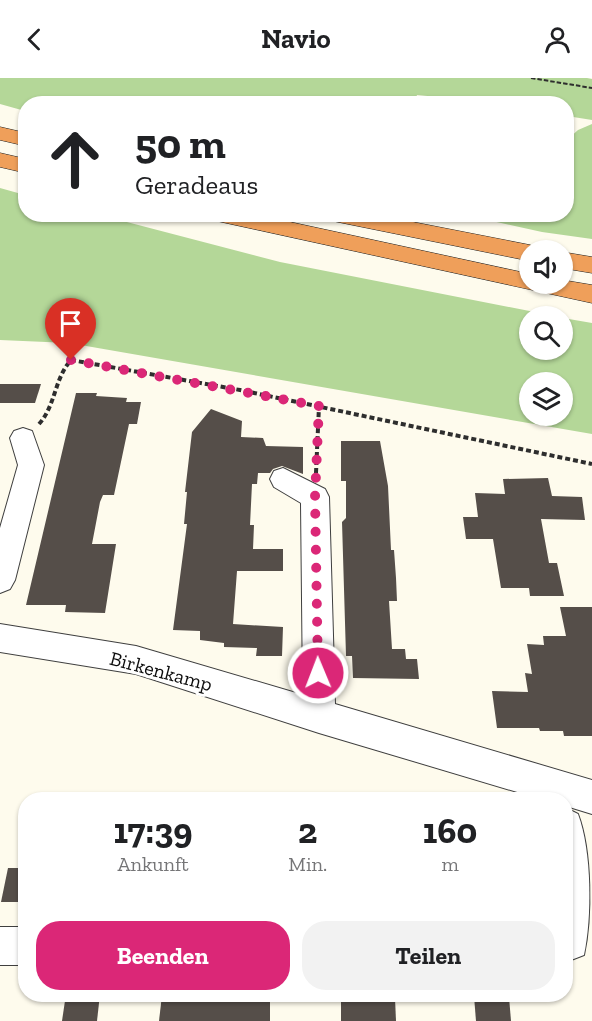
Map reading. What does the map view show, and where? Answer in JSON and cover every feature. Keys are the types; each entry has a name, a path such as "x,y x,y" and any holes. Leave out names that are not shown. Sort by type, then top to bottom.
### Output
{"highway":[{"path":"0,134 18,138"},
{"path":"0,159 18,164"},
{"path":"254,222 519,280"},
{"path":"373,222 519,251"},
{"path":"573,262 592,266"},
{"path":"573,290 592,294"}],"street":[{"path":"0,580 31,465 23,438"},
{"path":"283,479 315,497 319,717"},
{"name":"Birkenkamp","path":"0,638 136,660 557,792"},
{"name":"Birkenkamp","path":"573,795 592,797"},
{"path":"573,870 578,902 573,931"},
{"path":"0,946 18,946"}],"path":[{"path":"531,78 592,88"},
{"path":"23,438 49,416 61,369 71,360 319,406 592,464"},
{"path":"315,497 319,406"}],"green space":[{"path":"0,78 592,79 592,120 574,117 574,96 18,96 18,109 0,104"},
{"path":"592,124 592,239 542,232 497,222 574,222 574,134"},
{"path":"0,188 18,193 18,222 127,222 280,262 519,309 519,360 573,360 573,320 592,323 592,434 546,426 573,426 573,372 519,372 519,421 69,343 0,340"}],"building":[{"path":"0,384 41,384 35,403 0,403"},
{"path":"76,393 97,393 96,396 127,398 126,402 141,402 137,424 129,424 114,495 103,495 100,502 92,544 116,544 105,613 65,612 66,605 26,605"},
{"path":"211,409 242,421 241,437 263,438 266,446 303,447 303,474 282,466 273,469 270,473 258,473 257,484 252,484 250,525 254,525 253,549 283,549 283,571 237,571 233,624 283,627 282,656 256,656 257,648 224,647 224,643 200,640 200,631 173,630 187,524 184,524 187,492 185,492 192,432"},
{"path":"341,441 380,441 388,486 391,550 394,550 396,578 397,601 389,601 392,649 405,649 406,659 417,659 419,679 353,678 352,656 346,656 342,522 346,518 346,481 341,481"},
{"path":"548,478 552,496 582,497 585,520 541,519 549,563 557,563 564,596 530,596 529,588 501,588 493,539 466,539 463,517 478,517 475,493 505,494 503,479"},
{"path":"560,607 592,607 592,736 564,736 563,731 540,731 539,728 497,728 492,691 528,692 525,673 532,674 527,644 544,645 543,636 566,636"},
{"path":"8,868 18,868 18,902 1,902"},
{"path":"65,1002 99,1002 97,1021 62,1021"},
{"path":"161,1002 270,1002 270,1021 159,1021"},
{"path":"341,1002 395,1002 396,1021 341,1021"},
{"path":"474,1002 509,1002 511,1021 476,1021"}],"route":[{"path":"71,360 105,364 319,406 315,497 318,673"}]}
